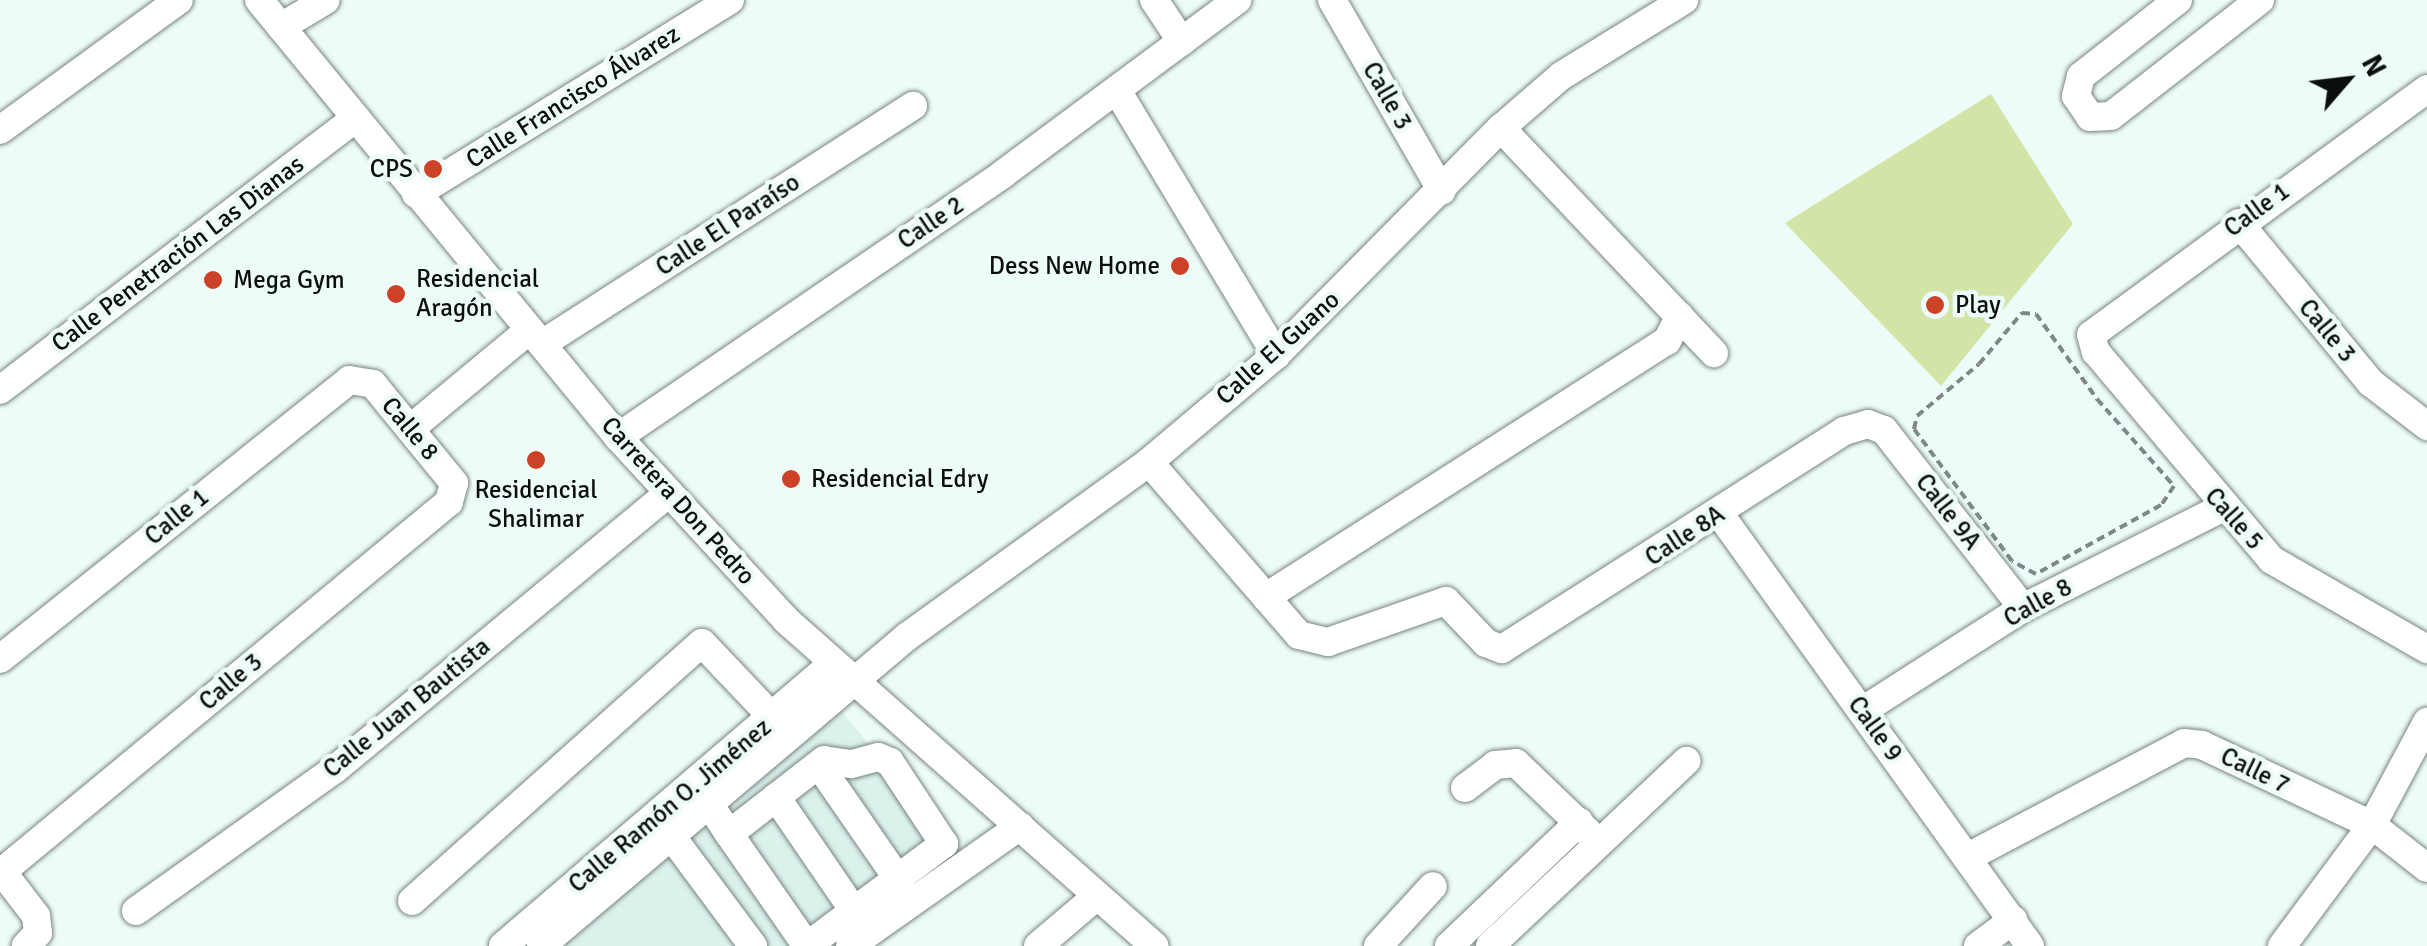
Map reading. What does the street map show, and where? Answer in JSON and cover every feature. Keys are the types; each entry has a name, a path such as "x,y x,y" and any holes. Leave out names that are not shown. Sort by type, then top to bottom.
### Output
{"street":[{"path":"0,130 179,0"},
{"name":"Carretera Don Pedro","path":"260,0 535,338 669,493 833,663 1154,946"},
{"path":"282,27 326,0"},
{"name":"Calle Francisco Álvarez","path":"416,194 730,0"},
{"path":"1154,0 1182,42"},
{"name":"Calle 2","path":"618,438 1118,92 1237,0"},
{"name":"Calle 3","path":"1332,0 1442,192"},
{"name":"Calle El Guano","path":"541,946 908,636 1149,462 1276,355 1442,192 1500,128 1561,76 1684,0"},
{"path":"2178,0 2148,9 2081,76 2076,96 2090,116 2111,116 2260,0"},
{"name":"Calle 1","path":"2090,335 2427,89"},
{"path":"1118,92 1276,355"},
{"name":"Calle El Paraíso","path":"410,429 535,338 913,106"},
{"name":"Calle Penetración Las Dianas","path":"0,390 356,118"},
{"path":"1500,128 1714,354"},
{"name":"Calle 3","path":"2240,223 2372,383 2427,426"},
{"path":"1149,462 1266,597 1667,341 1680,316"},
{"name":"Calle 5","path":"2090,335 2096,352 2222,508 2272,560 2427,648"},
{"name":"Calle 1","path":"0,659 356,379"},
{"name":"Calle 8","path":"356,379 373,384 454,490"},
{"name":"Calle 8A","path":"1266,597 1299,635 1328,642 1446,600 1486,643 1502,649 1720,513 1844,430 1868,424"},
{"name":"Calle 9A","path":"1868,424 1884,430 2023,608"},
{"name":"Calle 3","path":"2,870 448,502 454,490"},
{"name":"Calle Juan Bautista","path":"136,911 334,770 669,493"},
{"name":"Calle 8","path":"1862,712 2023,608 2222,508"},
{"name":"Calle 9","path":"1720,513 1970,856 2030,946"},
{"path":"412,902 702,643 774,719"},
{"name":"Calle Ramón O. Jiménez","path":"503,946 774,719 833,663"},
{"path":"2282,946 2372,825 2427,722"},
{"name":"Calle 7","path":"1970,856 2155,753 2184,744 2202,746 2372,825 2427,868"},
{"path":"729,834 819,764 884,758 942,837 943,850 900,882 858,931"},
{"path":"1448,946 1588,832 1686,761"},
{"path":"819,764 900,882"},
{"path":"1466,788 1495,766 1516,764 1588,832"},
{"path":"776,797 858,931"},
{"path":"710,805 806,942 858,931 1020,826"},
{"path":"1490,946 1588,832"},
{"path":"672,837 752,946"},
{"path":"2,870 36,916 32,939"},
{"path":"1378,946 1433,886"},
{"path":"1038,946 1098,896"},
{"path":"1978,946 2012,920"}],"path":[{"path":"2022,313 2036,314 2067,355 2174,486 2161,504 2048,569 2027,573 1925,450 1914,422 1979,364 2022,313"}],"shaded area":[{"path":"827,694 951,843 827,946 525,946"}],"green space":[{"name":"Play","path":"1991,94 2073,224 1941,386 1785,223"}],"place":[{"name":"CPS","path":"433,169"},
{"name":"Dess New Home","path":"1180,266"},
{"name":"Mega Gym","path":"213,280"},
{"name":"Residencial Aragón","path":"396,294"},
{"name":"Play","path":"1935,305"},
{"name":"Residencial Shalimar","path":"536,460"},
{"name":"Residencial Edry","path":"791,479"}]}
